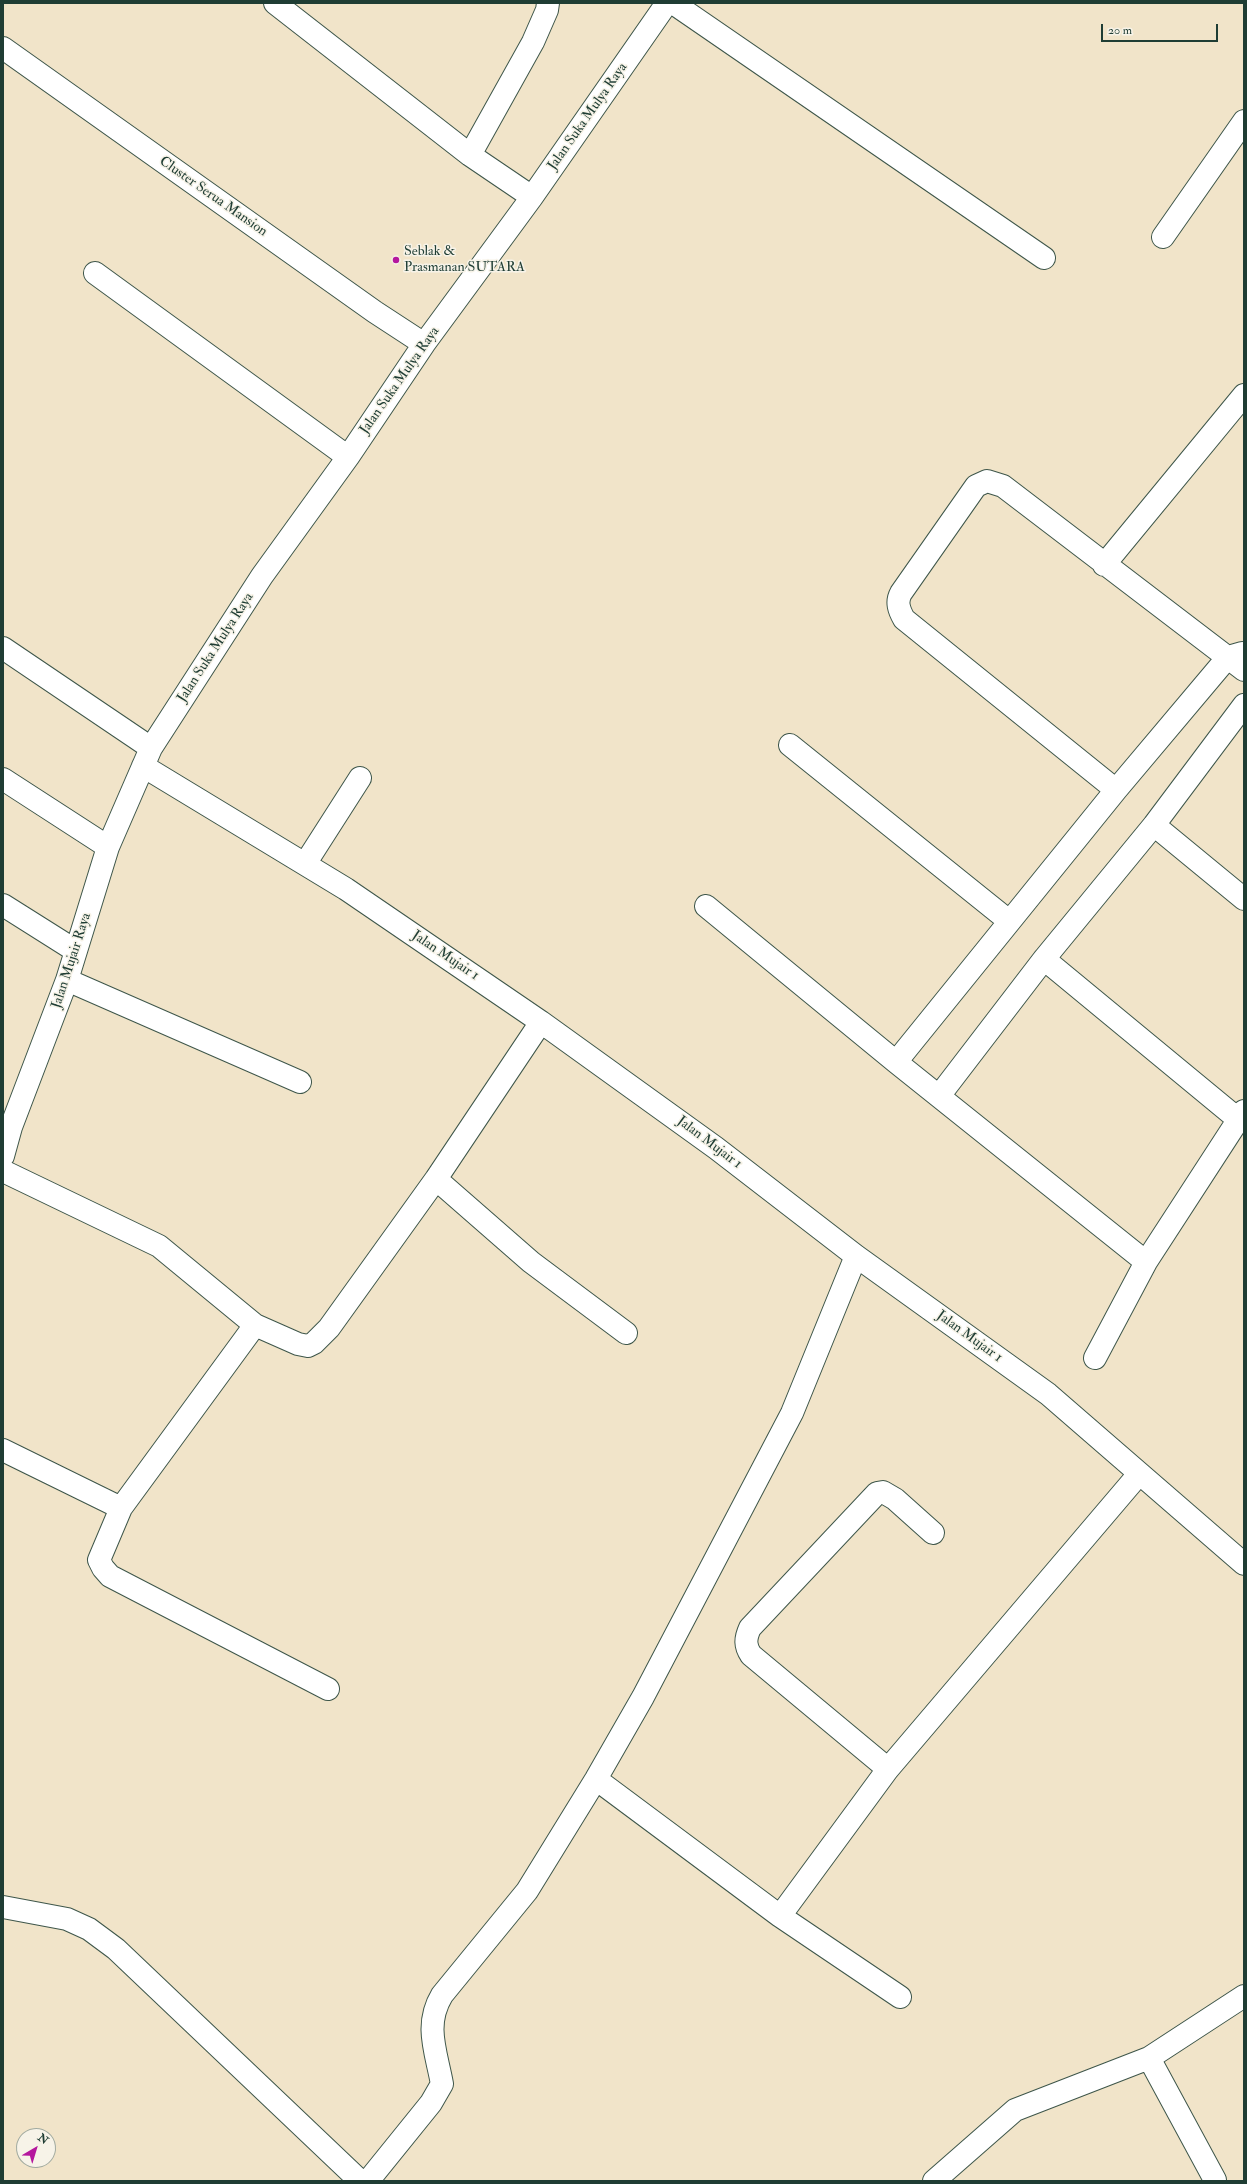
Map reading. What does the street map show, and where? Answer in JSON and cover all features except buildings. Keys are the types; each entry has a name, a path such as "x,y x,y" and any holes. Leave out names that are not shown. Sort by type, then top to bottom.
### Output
{"street":[{"path":"275,3 470,155 532,197"},
{"path":"470,155 533,42 547,10 548,3"},
{"name":"Jalan Suka Mulya Raya","path":"147,757 262,576 348,457 424,344 532,197 667,3"},
{"path":"673,3 1044,258"},
{"name":"Cluster Serua Mansion","path":"3,48 369,307 424,344"},
{"path":"1163,237 1244,121"},
{"path":"95,273 348,457"},
{"path":"1104,565 1244,395"},
{"path":"896,1062 1116,790 1239,660 1104,565 1003,486 987,481 976,486 901,593 898,603 904,619 1116,790"},
{"name":"Jalan Mujair 1","path":"3,648 147,757 304,864 346,889 541,1022 716,1148 856,1256 1048,1394 1244,1564"},
{"path":"938,1096 1044,959 1154,824 1244,705"},
{"path":"790,745 1009,921"},
{"name":"Jalan Mujair Raya","path":"3,1156 7,1124 67,980 108,848 147,757"},
{"path":"304,864 360,778"},
{"path":"3,779 108,848"},
{"path":"1154,824 1244,899"},
{"path":"3,905 76,951"},
{"path":"706,906 938,1096 1146,1262"},
{"path":"1044,959 1241,1116 1146,1262 1095,1358"},
{"path":"67,980 300,1082"},
{"path":"3,1171 159,1246 255,1325 298,1344 308,1346 314,1343 329,1328 436,1179 541,1022"},
{"path":"436,1179 531,1262 626,1333"},
{"path":"368,2181 431,2103 442,2084 431,2024 435,2008 442,1995 526,1891 596,1779 643,1697 792,1413 856,1256"},
{"path":"255,1325 121,1508 99,1560 103,1568 110,1576 328,1689"},
{"path":"3,1450 121,1508"},
{"path":"780,1916 888,1769 1139,1474"},
{"path":"888,1769 751,1655 746,1647 747,1636 750,1628 877,1493 883,1492 895,1499 933,1533"},
{"path":"596,1779 780,1916 900,1997"},
{"path":"3,1907 67,1919 89,1929 116,1949 360,2181"},
{"path":"934,2181 1016,2110 1149,2058 1244,1996"},
{"path":"1149,2058 1215,2180"}],"place":[{"name":"Seblak & Prasmanan SUTARA","path":"396,260"}]}
